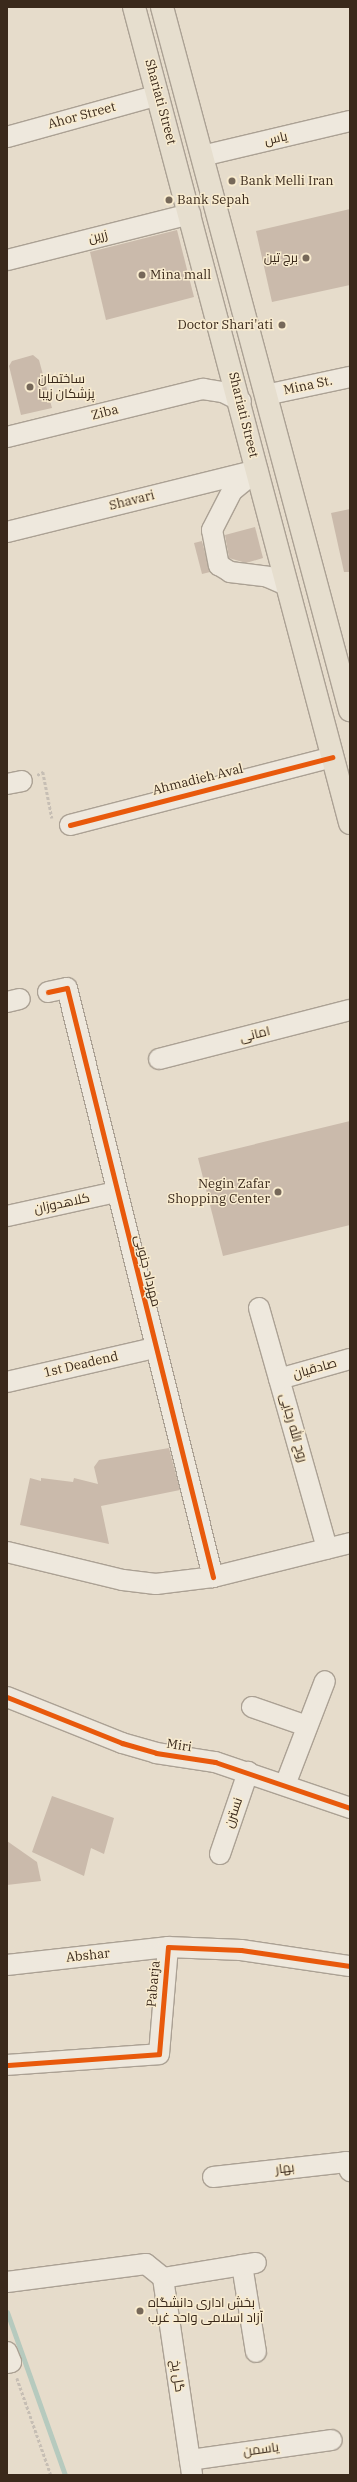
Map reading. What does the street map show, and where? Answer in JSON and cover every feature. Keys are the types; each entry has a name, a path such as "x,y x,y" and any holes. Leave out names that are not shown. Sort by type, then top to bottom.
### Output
{"main road":[{"name":"Shariati Street","path":"134,7 241,400 257,470 350,823"},
{"name":"Shariati Street","path":"162,7 350,710"}],"street":[{"name":"Ahor Street","path":"7,137 158,95"},
{"name":"یاس","path":"202,156 350,121"},
{"name":"زرین","path":"7,260 190,214"},
{"name":"Mina St.","path":"266,395 350,377"},
{"name":"Ziba","path":"7,437 203,389 223,392 241,400"},
{"name":"Shavari","path":"7,532 257,470"},
{"path":"257,470 232,491 212,530 219,564 230,572 268,577 288,586"},
{"name":"Ahmadieh Aval","path":"70,825 332,757"},
{"name":"مهرداد جنوبی","path":"48,992 67,988 154,1348 213,1577"},
{"name":"امانی","path":"159,1059 350,1010"},
{"name":"کلاهدوزان","path":"7,1216 116,1192"},
{"name":"روح الله رجایی","path":"259,1308 328,1549"},
{"name":"1st Deadend","path":"7,1382 154,1348"},
{"name":"صادقیان","path":"279,1379 350,1359"},
{"path":"7,1552 123,1580 156,1584 213,1577 350,1543"},
{"path":"285,1785 325,1681"},
{"name":"Miri","path":"7,1697 122,1744 248,1772 350,1808"},
{"path":"252,1707 307,1726"},
{"name":"نسترن","path":"220,1854 248,1772"},
{"name":"Abshar","path":"7,1965 168,1947"},
{"name":"Pabarja","path":"7,2065 159,2054 168,1947 241,1950 350,1966"},
{"name":"بهار","path":"214,2177 346,2162 350,2171"},
{"path":"7,2282 146,2264 163,2278 249,2264 256,2352"},
{"name":"گل یخ","path":"163,2278 191,2467"},
{"name":"یاسمن","path":"191,2467 332,2440"}],"path":[{"path":"15,783 43,772 54,829 70,825"},
{"path":"8,2359 52,2475"}],"building":[{"name":"برج تین","path":"350,209 350,285 272,302 256,231"},
{"name":"Mina mall","path":"177,230 194,297 106,320 90,252"},
{"name":"ساختمان پزشکان زیبا","path":"33,355 39,360 52,408 21,415 9,366 12,361"},
{"path":"350,509 350,572 344,572 331,513"},
{"path":"255,527 263,558 246,563 229,558 225,535"},
{"path":"202,541 210,572 202,574 194,543"},
{"name":"Negin Zafar Shopping Center","path":"350,1121 350,1225 223,1256 198,1158"},
{"path":"169,1448 180,1490 101,1506 109,1544 20,1525 30,1478 41,1481 41,1478 73,1482 74,1478 98,1484 94,1467 99,1460"},
{"path":"52,1796 114,1818 104,1854 91,1848 84,1876 32,1852"},
{"path":"7,1841 37,1862 41,1881 7,1885"}],"waterway":[{"path":"7,2312 65,2475"}],"cycle path":[{"path":"70,825 332,757"},
{"path":"48,992 67,988 213,1577"},
{"path":"7,1697 122,1743 156,1753 215,1762 350,1808"},
{"path":"7,2065 159,2054 168,1947 241,1950 350,1966"}],"place":[{"name":"Bank Melli Iran","path":"232,181"},
{"name":"Bank Sepah","path":"169,200"},
{"name":"برج تین","path":"306,258"},
{"name":"Mina mall","path":"142,275"},
{"name":"Doctor Shari'ati","path":"282,325"},
{"name":"ساختمان پزشکان زیبا","path":"30,387"},
{"name":"Negin Zafar Shopping Center","path":"278,1192"},
{"name":"بخش اداری دانشگاه آزاد اسلامی واحد غرب","path":"140,2311"}]}
